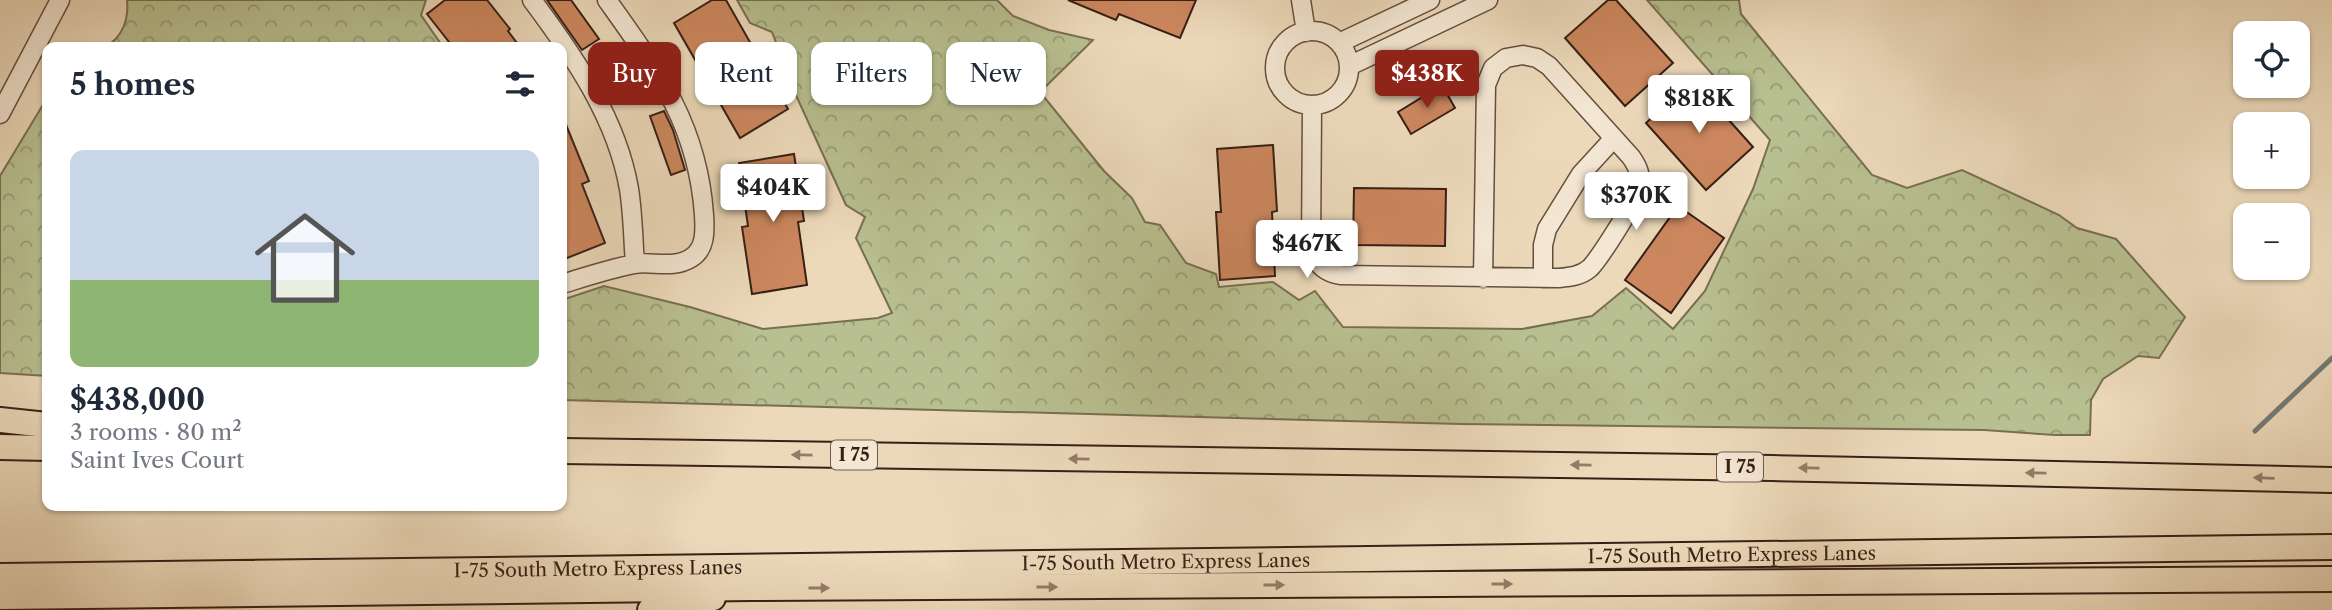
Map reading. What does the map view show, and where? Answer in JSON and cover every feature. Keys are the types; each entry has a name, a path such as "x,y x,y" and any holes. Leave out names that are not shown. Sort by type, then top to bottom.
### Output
{"highway":[{"path":"0,420 42,424"},
{"path":"0,447 42,448"},
{"name":"I 75","path":"567,451 1785,468 2332,481"},
{"name":"I-75 South Metro Express Lanes","path":"0,576 2332,547"},
{"path":"0,597 751,588 2332,579"},
{"path":"650,610 668,609 751,588"}],"street":[{"path":"0,114 60,0"},
{"path":"532,0 560,42"},
{"path":"567,283 635,264 682,262 696,254 704,238 703,198 693,150 677,107 654,66 607,0"},
{"path":"1301,0 1306,32"},
{"path":"1339,43 1430,0"},
{"path":"1436,0 1444,22"},
{"path":"1349,66 1488,0"},
{"path":"1306,32 1324,33 1339,43 1349,66 1346,81 1339,93 1327,102 1312,105 1287,96 1279,85 1275,72 1276,59 1282,46 1293,36 1306,32"},
{"path":"567,52 594,93 615,137 629,191 635,264"},
{"path":"1312,105 1311,249 1320,266 1330,273 1483,278 1574,276 1590,267 1637,194 1640,183 1638,169 1614,138 1544,61 1530,56 1506,58 1493,68 1486,85 1483,278"},
{"path":"1543,278 1547,229 1581,174 1614,138"}],"green space":[{"path":"127,0 426,0 421,15 440,42 112,42 123,28 127,15"},
{"path":"737,0 997,0 1013,16 1049,30 1093,40 1046,86 1046,42 946,42 946,105 1046,105 1046,99 1104,171 1132,198 1145,222 1160,225 1186,263 1216,274 1219,287 1273,282 1299,300 1315,291 1343,327 1522,329 1592,316 1626,288 1673,329 1705,291 1753,189 1770,140 1647,0 1739,0 1741,14 1872,175 1907,188 1962,170 2059,215 2077,228 2116,239 2185,317 2159,358 2138,356 2103,379 2091,400 2090,435 1984,430 1461,424 567,400 567,298 604,286 690,307 763,329 878,318 892,313 856,238 865,217 846,205 797,97 797,42 776,42 772,32 750,23"},
{"path":"42,106 42,376 0,373 0,176"}],"building":[{"path":"445,0 487,0 510,29 508,31 516,42 449,42 427,14"},
{"path":"547,0 571,0 599,39 588,42 588,46 582,50"},
{"path":"712,0 726,0 750,42 695,42 695,60 674,23"},
{"path":"1068,0 1196,0 1180,38 1119,14 1116,20"},
{"path":"1608,0 1616,0 1673,63 1625,106 1565,38"},
{"path":"1693,80 1753,147 1706,190 1646,123"},
{"path":"1442,85 1455,108 1411,134 1398,112"},
{"path":"721,105 786,105 788,109 740,138"},
{"path":"664,111 673,130 685,170 671,175 650,116"},
{"path":"567,127 589,181 582,184 605,243 567,258"},
{"path":"1273,145 1277,211 1272,212 1275,276 1220,280 1216,212 1221,212 1217,149"},
{"path":"794,154 804,221 798,222 807,285 752,294 742,227 748,226 739,163"},
{"path":"1354,188 1446,189 1445,246 1353,245"},
{"path":"1678,206 1724,238 1671,313 1625,280"}],"waterway":[{"path":"2255,431 2332,358"}]}
